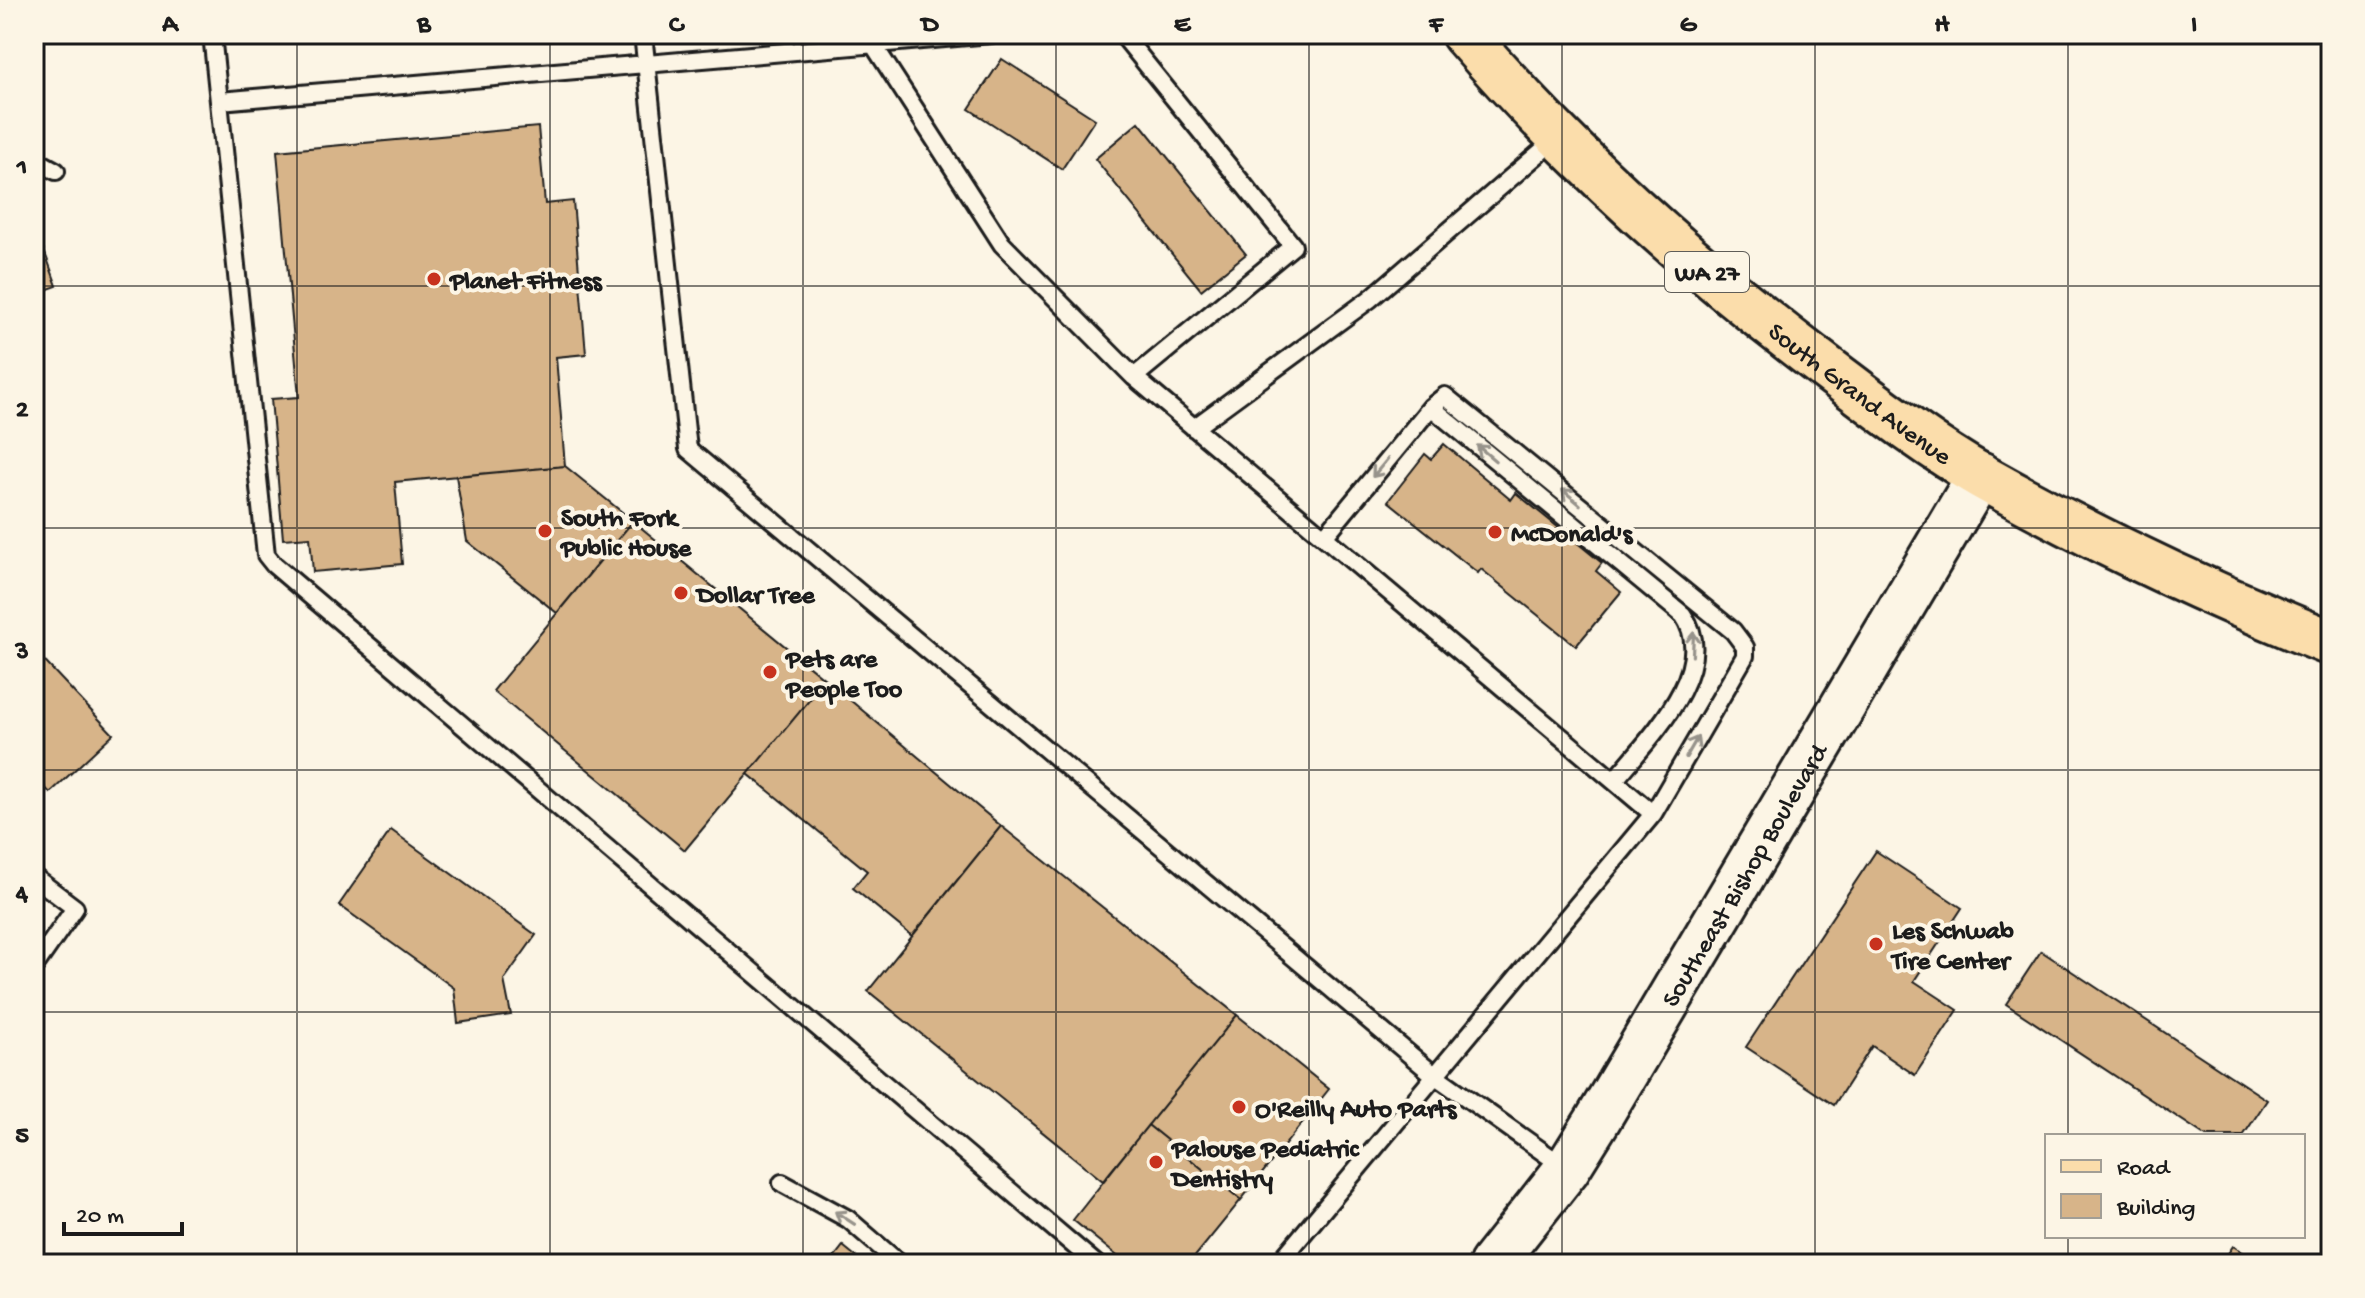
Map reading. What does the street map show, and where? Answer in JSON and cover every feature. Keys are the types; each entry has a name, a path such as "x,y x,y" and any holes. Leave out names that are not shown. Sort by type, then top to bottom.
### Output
{"main road":[{"name":"South Grand Avenue","path":"1464,34 1626,202 1791,341 1980,475 2207,593 2331,643"}],"street":[{"name":"Southeast Bishop Boulevard","path":"1492,1264 1567,1169 1807,772 1980,475"}],"lane":[{"path":"212,34 266,555 274,565 1096,1264"},
{"path":"643,34 688,449 1433,1074 1567,1169"},
{"path":"220,101 991,34"},
{"path":"1122,34 1293,246 1134,377"},
{"path":"873,44 1002,244 1134,377 1653,814"},
{"path":"1194,428 1370,299 1560,136"},
{"path":"34,159 56,171"},
{"path":"1278,1264 1433,1074 1653,814 1745,656 1745,647 1733,631 1451,398 1439,397 1324,537"},
{"path":"1431,407 1683,615 1693,629 1696,644 1682,695 1614,781"},
{"path":"34,877 75,908 34,967"},
{"path":"782,1183 848,1219 900,1264"}],"building":[{"path":"1002,59 1095,119 1062,169 969,109"},
{"path":"1139,122 1246,254 1201,290 1095,159"},
{"name":"Planet Fitness","path":"538,127 545,204 573,201 586,354 556,357 565,466 395,482 402,564 313,572 310,537 283,539 271,399 299,397 277,151"},
{"path":"34,223 57,286 34,294"},
{"name":"McDonald's","path":"1444,444 1511,500 1516,493 1602,563 1596,571 1621,592 1576,646 1481,569 1478,573 1388,501 1425,454 1431,459"},
{"name":"South Fork Public House","path":"565,466 633,521 557,613 467,541 456,476"},
{"path":"633,521 826,680 685,850 493,691"},
{"path":"34,650 113,734 50,793 34,775"},
{"path":"826,680 1001,826 912,936 853,888 867,871 748,774"},
{"path":"1001,826 1237,1015 1103,1181 868,991"},
{"path":"391,830 536,935 504,980 511,1015 458,1023 454,988 339,905"},
{"name":"Les Schwab Tire Center","path":"1876,851 1962,908 1914,981 1958,1010 1915,1075 1872,1046 1834,1105 1746,1047"},
{"path":"2041,951 2267,1100 2244,1134 2203,1134 2006,1004"},
{"name":"O'Reilly Auto Parts","path":"1237,1015 1329,1089 1241,1200 1148,1125"},
{"name":"Palouse Pediatric Dentistry","path":"1148,1125 1241,1200 1189,1264 1127,1264 1073,1220"},
{"path":"843,1246 865,1264 829,1264"},
{"path":"2233,1246 2262,1264 2221,1264"}],"place":[{"name":"Planet Fitness","path":"434,279"},
{"name":"South Fork Public House","path":"545,531"},
{"name":"McDonald's","path":"1495,532"},
{"name":"Dollar Tree","path":"681,593"},
{"name":"Pets are People Too","path":"770,672"},
{"name":"Les Schwab Tire Center","path":"1876,944"},
{"name":"O'Reilly Auto Parts","path":"1239,1107"},
{"name":"Palouse Pediatric Dentistry","path":"1156,1162"}]}
